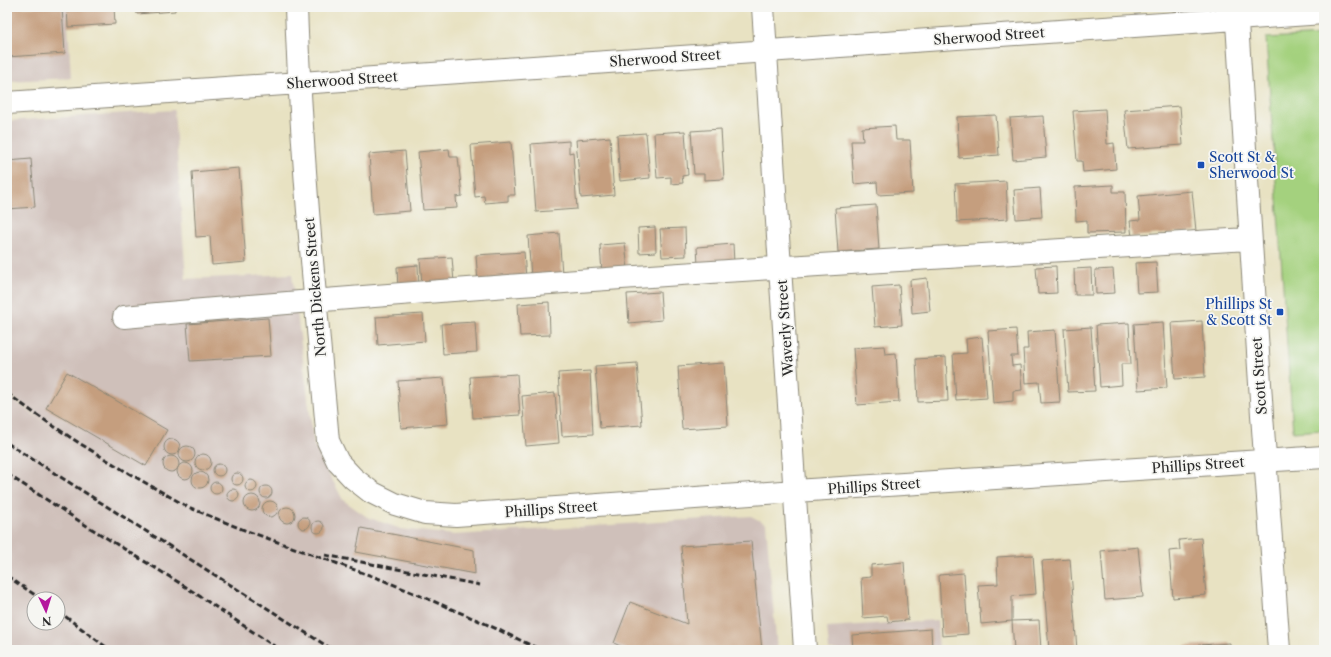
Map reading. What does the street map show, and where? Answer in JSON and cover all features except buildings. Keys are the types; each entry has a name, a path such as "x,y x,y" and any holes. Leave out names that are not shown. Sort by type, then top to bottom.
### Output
{"street":[{"name":"North Dickens Street","path":"296,7 299,82 315,300 328,441 338,462 353,478 371,492 395,504 425,513"},
{"name":"Waverly Street","path":"763,7 805,650"},
{"name":"Sherwood Street","path":"7,103 766,51 1236,13 1324,13"},
{"name":"Scott Street","path":"1236,13 1250,239 1279,650"},
{"path":"124,317 315,300 781,267 1250,239"},
{"name":"Phillips Street","path":"425,513 456,516 795,491 1324,457"}],"shaded area":[{"path":"7,7 67,7 71,78 7,81"},
{"path":"174,110 186,279 292,274 314,445 343,500 367,517 401,529 455,535 751,516 766,524 777,650 7,650 7,395 55,430 7,393 7,121"},
{"path":"937,620 939,650 829,650 827,627"}],"green space":[{"path":"1324,35 1324,430 1293,432 1266,38"}],"railway":[{"path":"7,393 79,443 188,507 239,528 380,579 484,623 541,650"},
{"path":"7,443 333,650"},
{"path":"7,474 87,526 183,585 280,650"},
{"path":"325,555 480,585"},
{"path":"7,576 29,591"},
{"path":"66,617 110,650"}],"place":[{"name":"Scott St & Sherwood St","path":"1201,165"},
{"name":"Phillips St & Scott St","path":"1280,312"}]}
